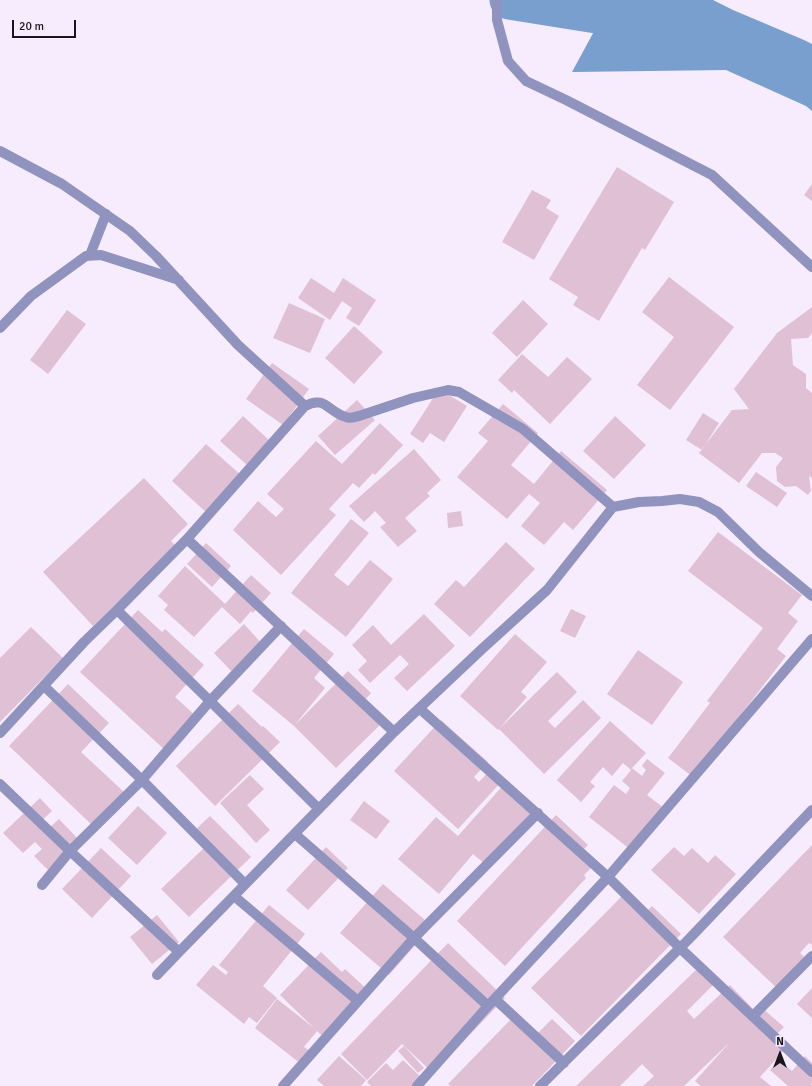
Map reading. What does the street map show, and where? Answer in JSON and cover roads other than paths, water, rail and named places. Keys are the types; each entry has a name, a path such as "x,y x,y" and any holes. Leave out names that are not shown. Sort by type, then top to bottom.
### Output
{"street":[{"path":"497,0 497,20 508,61 526,81 712,175 812,267"},
{"path":"0,151 62,184 130,231 179,280 238,346 305,406"},
{"path":"90,255 106,214"},
{"path":"0,328 31,296 82,258 90,255 100,255 179,280"},
{"path":"0,733 84,642 187,539 305,406 312,402 319,402 346,418 351,418 412,398 448,390 459,392 523,429 613,507"},
{"path":"157,975 394,732 547,590 613,507 639,502 680,499 699,502 718,512 759,552 812,596"},
{"path":"187,539 394,732"},
{"path":"117,610 319,809"},
{"path":"42,885 70,851 142,780 210,701 281,626"},
{"path":"418,1086 491,1003 608,877 812,639"},
{"path":"44,686 142,780 245,884"},
{"path":"419,708 608,877 680,948 812,1072"},
{"path":"0,784 179,952"},
{"path":"540,1086 680,948 812,810"},
{"path":"283,1086 414,938 538,813"},
{"path":"295,834 414,938 564,1063"},
{"path":"234,896 358,1002"},
{"path":"753,1016 812,956"}],"water":[{"path":"611,0 713,0 812,44 812,111 806,106 726,70 572,72"}],"waterway":[{"path":"509,0 603,15 655,26"}]}
